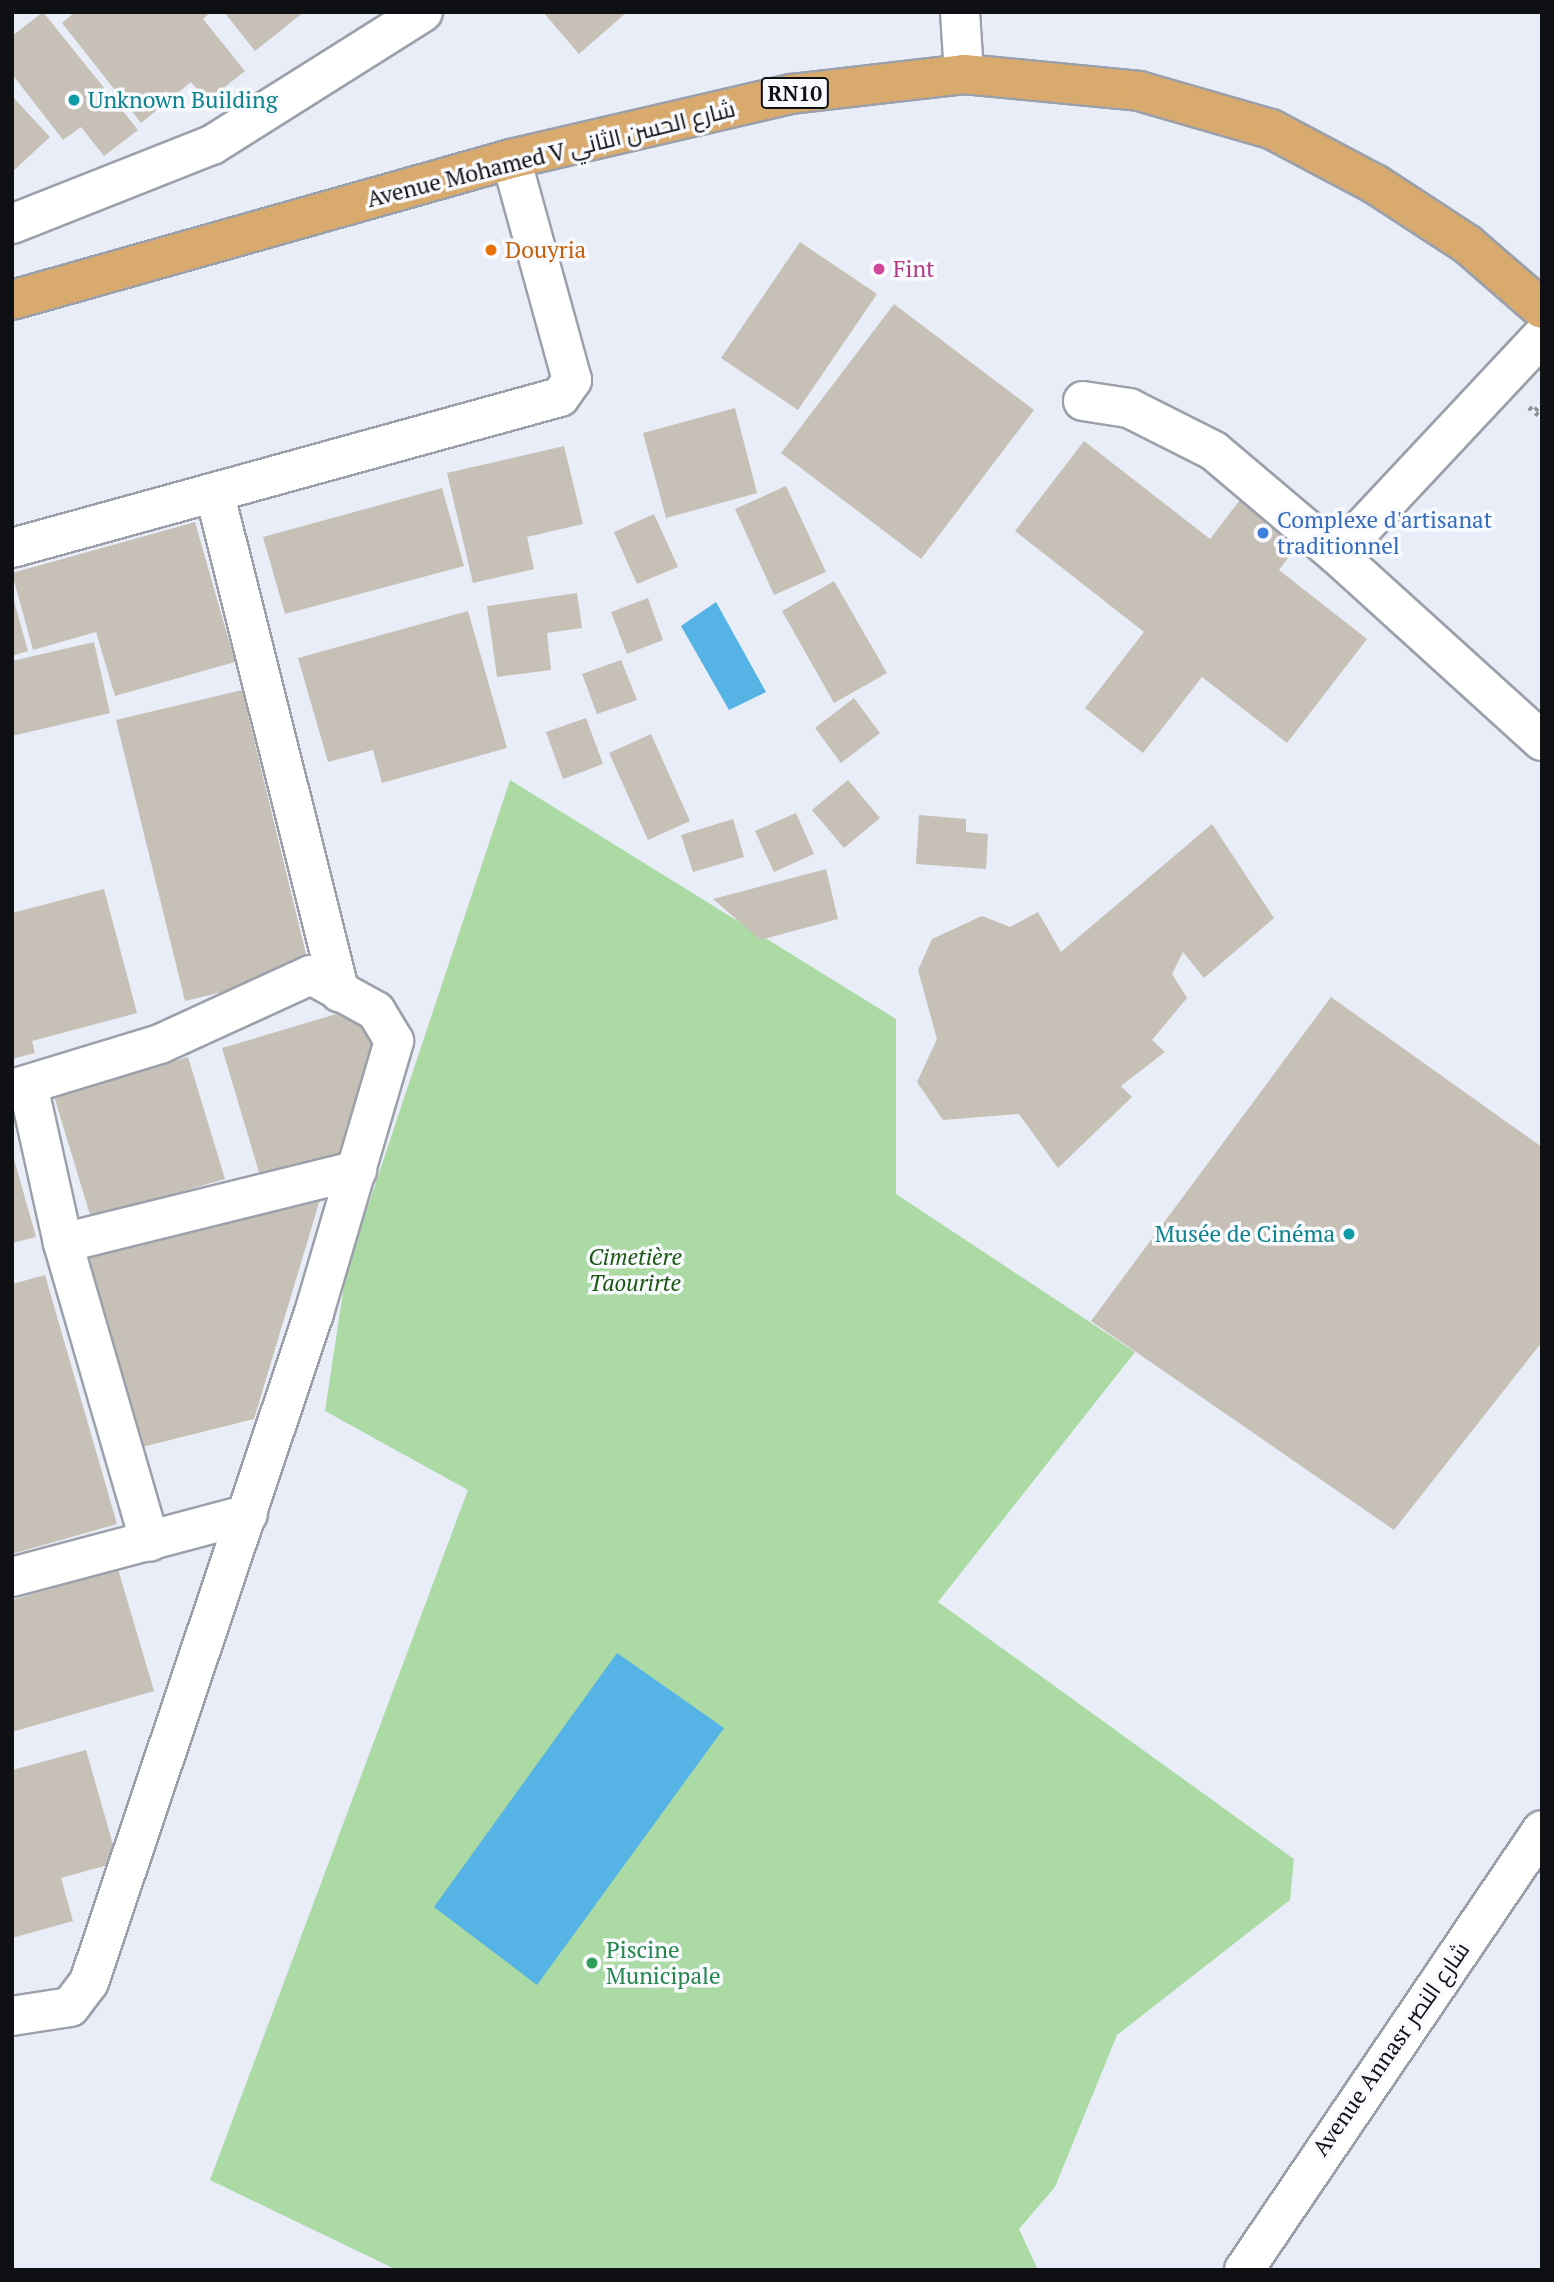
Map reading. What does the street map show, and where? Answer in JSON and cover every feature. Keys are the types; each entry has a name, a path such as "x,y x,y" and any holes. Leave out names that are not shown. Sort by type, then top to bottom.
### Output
{"main road":[{"name":"Avenue Mohamed V شارع الحسن الثاني","path":"12,300 511,159 791,94 964,74 1139,91 1271,129 1421,214 1542,309"}],"street":[{"path":"12,224 212,145 423,12"},
{"path":"960,12 964,74"},
{"path":"12,548 215,495 560,397 572,380 511,159"},
{"path":"1337,555 1542,336"},
{"path":"1083,401 1129,408 1214,451 1337,555 1542,741"},
{"path":"215,495 340,993"},
{"path":"12,2016 70,2007 89,1982 248,1514 357,1170 394,1041 376,1011 311,975 160,1044 20,1087 150,1542"},
{"path":"63,1243 357,1170"},
{"path":"12,1577 248,1514"},
{"name":"Avenue Annasr شارع النصر","path":"1244,2270 1542,1830"}],"path":[{"path":"1535,410 1542,403"}],"green space":[{"name":"Cimetière Taourirte","path":"510,780 896,1019 896,1194 1135,1352 938,1602 1294,1859 1290,1900 1117,2035 1055,2187 1019,2229 1038,2270 397,2270 210,2180 468,1490 325,1411 346,1272"}],"water":[{"path":"716,602 766,692 729,710 681,626"},
{"path":"617,1653 724,1728 537,1985 434,1907"}],"building":[{"name":"Unknown Building","path":"43,12 138,130 104,156 81,127 63,140 12,74 12,36"},
{"path":"75,12 211,12 203,19 245,71 207,101 191,82 141,123 62,23"},
{"path":"224,12 304,12 255,51"},
{"path":"543,12 627,12 579,54"},
{"path":"12,96 50,137 12,172"},
{"path":"800,242 877,294 798,410 721,358"},
{"path":"894,304 1034,410 921,559 781,453"},
{"path":"735,408 757,493 666,518 643,433"},
{"path":"1084,441 1210,539 1243,496 1301,541 1279,570 1367,639 1287,743 1202,677 1143,753 1085,708 1144,632 1015,531"},
{"path":"564,446 583,524 527,537 534,569 473,583 447,473"},
{"path":"786,486 826,572 774,595 735,509"},
{"path":"442,488 464,566 285,614 263,537"},
{"path":"654,514 678,567 637,584 614,532"},
{"path":"195,522 235,662 115,696 96,632 33,650 12,573"},
{"path":"834,581 887,673 834,703 782,611"},
{"path":"577,593 582,628 547,633 551,670 497,677 487,606"},
{"path":"12,594 28,651 12,656"},
{"path":"648,598 663,640 627,654 611,612"},
{"path":"468,611 507,748 382,783 373,750 328,762 298,658"},
{"path":"94,642 110,713 12,736 12,661"},
{"path":"621,660 637,700 597,714 582,674"},
{"path":"242,690 310,971 185,1001 116,720"},
{"path":"854,698 880,733 841,763 815,728"},
{"path":"586,718 603,764 563,779 546,732"},
{"path":"651,734 690,821 648,840 609,753"},
{"path":"848,780 880,818 844,848 812,810"},
{"path":"796,813 814,854 774,872 755,831"},
{"path":"919,815 966,819 966,832 988,834 986,869 916,864"},
{"path":"733,819 744,857 693,872 681,835"},
{"path":"1212,824 1274,918 1204,978 1183,952 1172,974 1187,998 1152,1040 1165,1052 1121,1086 1132,1097 1058,1168 1019,1114 943,1120 917,1082 937,1039 918,970 932,939 982,916 1010,927 1038,912 1061,952"},
{"path":"826,869 838,919 760,940 713,899"},
{"path":"104,889 137,1013 32,1041 35,1053 12,1059 12,913"},
{"name":"Musée de Cinéma","path":"1331,997 1542,1147 1542,1342 1394,1530 1091,1321"},
{"path":"353,1009 377,1033 353,1163 264,1189 222,1048"},
{"path":"188,1057 225,1179 91,1218 54,1096"},
{"path":"12,1152 36,1237 12,1243"},
{"path":"322,1193 254,1419 138,1448 88,1251"},
{"path":"45,1275 117,1524 12,1554 12,1284"},
{"path":"118,1569 154,1691 12,1732 12,1600"},
{"path":"86,1750 118,1862 61,1878 73,1921 12,1938 12,1770"}],"place":[{"name":"Unknown Building","path":"74,100"},
{"name":"Douyria","path":"491,250"},
{"name":"Fint","path":"879,269"},
{"name":"Complexe d'artisanat traditionnel","path":"1263,533"},
{"name":"Musée de Cinéma","path":"1349,1234"},
{"name":"Piscine Municipale","path":"592,1963"}]}
